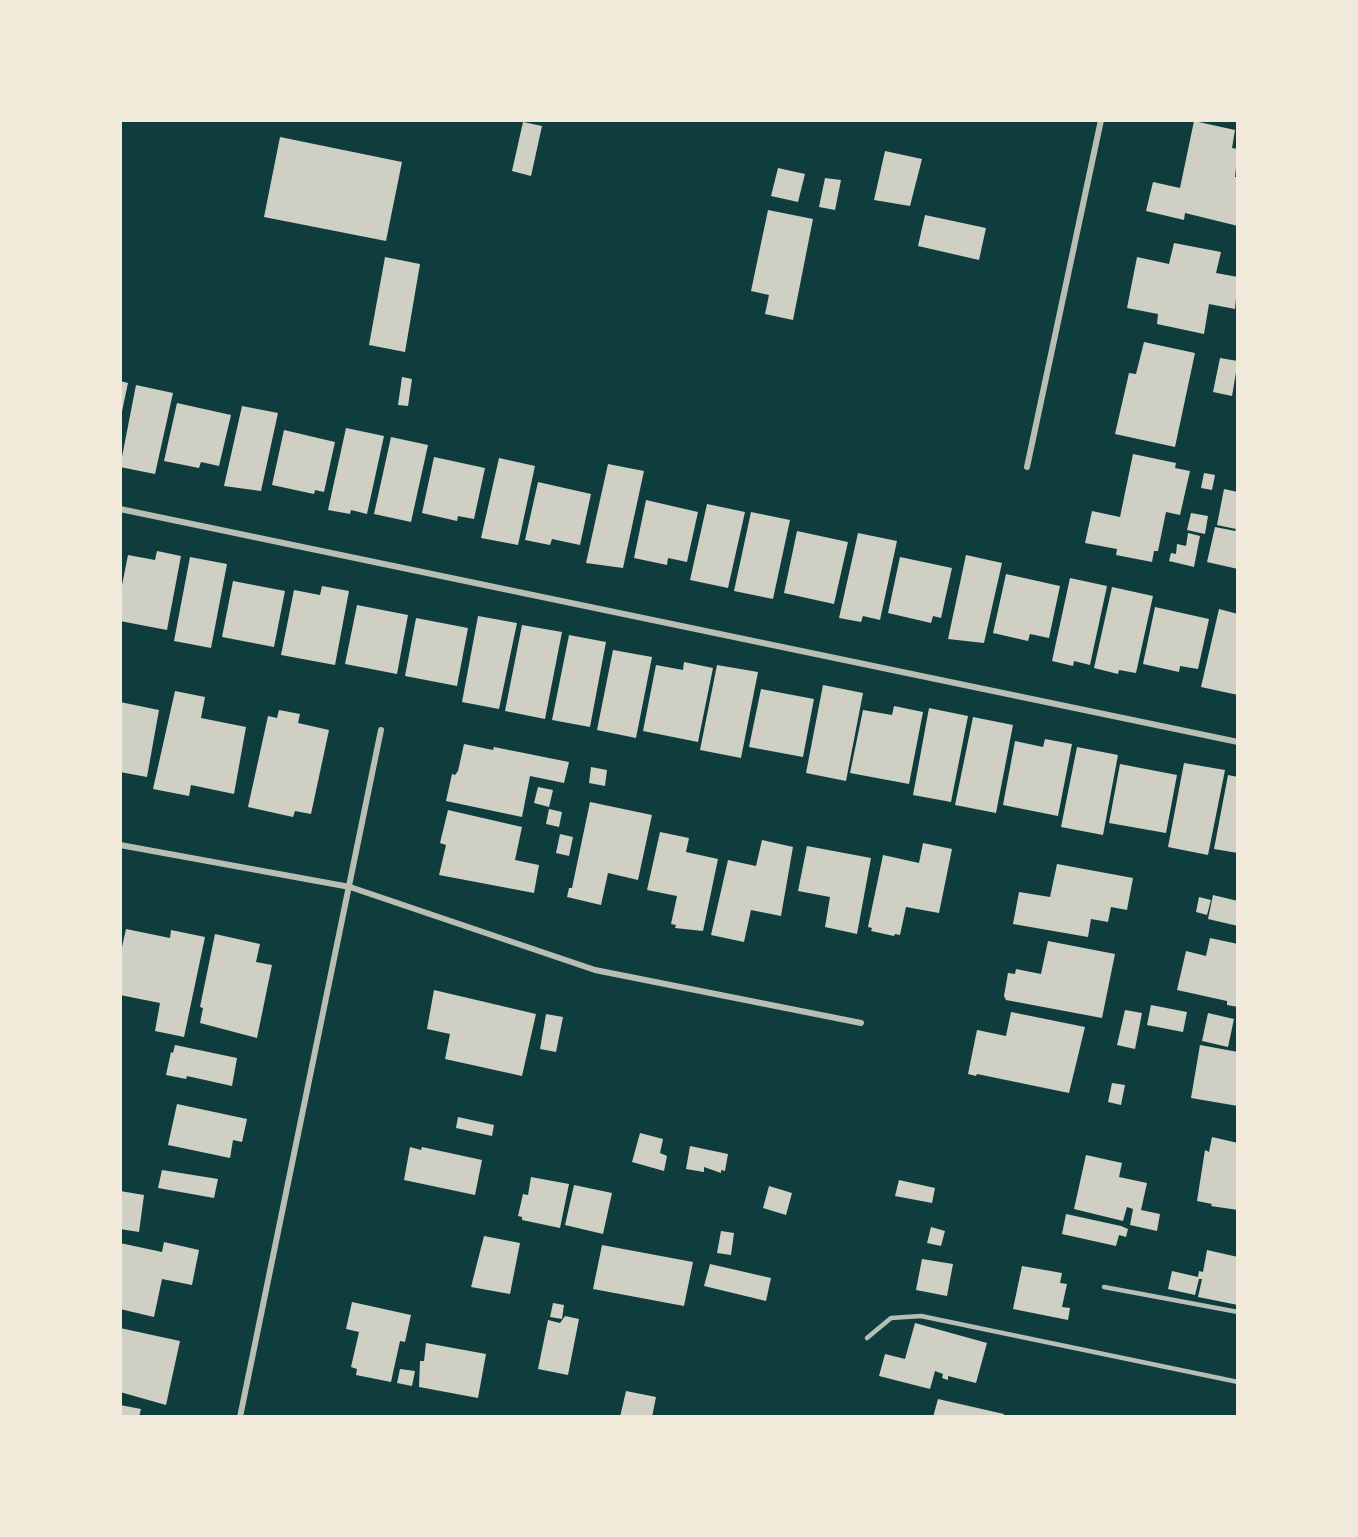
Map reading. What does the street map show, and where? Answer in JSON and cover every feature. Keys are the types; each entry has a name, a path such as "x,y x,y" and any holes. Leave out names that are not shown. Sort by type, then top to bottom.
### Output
{"street":[{"path":"1027,467 1101,120"},
{"path":"120,509 1238,742"},
{"path":"240,1417 381,730"},
{"path":"120,845 350,886 595,970 861,1023"}],"lane":[{"path":"1104,1287 1238,1312"},
{"path":"867,1338 891,1318 921,1316 1238,1382"}],"building":[{"path":"1194,121 1235,130 1232,148 1238,149 1235,177 1238,177 1238,226 1185,213 1184,220 1146,211 1153,182 1180,188"},
{"path":"523,122 542,126 531,176 512,171"},
{"path":"280,137 402,162 386,241 264,217"},
{"path":"885,151 922,159 910,206 874,200"},
{"path":"778,168 805,174 798,202 771,196"},
{"path":"825,178 841,180 835,210 819,207"},
{"path":"768,210 813,219 793,320 765,314 769,295 751,291"},
{"path":"925,215 986,228 979,260 918,246"},
{"path":"1174,243 1221,252 1216,273 1238,277 1235,309 1209,304 1204,334 1157,324 1158,314 1127,308 1137,257 1169,264"},
{"path":"385,257 420,264 405,352 369,345"},
{"path":"1144,342 1195,353 1175,447 1115,434 1129,373 1136,374"},
{"path":"1220,358 1238,361 1232,396 1213,392"},
{"path":"402,377 412,379 408,406 398,405"},
{"path":"120,381 128,383 121,416 120,416"},
{"path":"136,385 173,393 155,474 120,467"},
{"path":"177,403 231,415 219,466 201,462 199,468 164,461"},
{"path":"242,406 278,413 261,491 224,486"},
{"path":"346,428 384,436 367,514 351,510 350,514 328,510"},
{"path":"284,430 335,442 324,492 315,490 314,494 272,485"},
{"path":"391,437 428,445 411,522 374,514"},
{"path":"1133,454 1176,463 1175,468 1190,471 1180,515 1166,512 1158,551 1154,551 1152,562 1116,555 1117,549 1085,543 1092,511 1120,517"},
{"path":"434,457 485,468 474,519 458,516 457,521 422,513"},
{"path":"499,458 535,466 518,545 481,538"},
{"path":"608,464 644,471 623,568 586,563"},
{"path":"1204,473 1215,475 1212,490 1201,488"},
{"path":"538,482 591,494 580,545 552,539 550,545 525,540"},
{"path":"1224,489 1238,492 1238,569 1207,562 1215,527 1235,531 1236,529 1217,525"},
{"path":"646,500 698,512 687,562 668,558 667,565 634,558"},
{"path":"707,504 745,512 728,588 690,580"},
{"path":"751,512 790,520 773,599 734,591"},
{"path":"1191,513 1208,516 1205,534 1187,530"},
{"path":"797,531 848,542 834,604 784,593"},
{"path":"858,533 897,541 880,620 863,616 861,622 839,618"},
{"path":"1188,533 1200,536 1194,567 1169,561 1171,553 1176,554 1177,544 1186,546"},
{"path":"157,551 181,556 167,630 120,621 120,595 128,555 155,560"},
{"path":"966,555 1002,563 984,643 948,639"},
{"path":"190,557 227,564 211,648 174,641"},
{"path":"900,557 952,568 941,618 933,616 931,623 888,613"},
{"path":"1006,574 1060,586 1049,638 1030,634 1028,641 993,633"},
{"path":"1070,578 1107,586 1090,665 1074,661 1073,666 1052,661"},
{"path":"233,581 285,591 274,647 222,637"},
{"path":"322,586 349,591 335,665 281,655 294,590 320,595"},
{"path":"1112,587 1153,596 1136,673 1119,670 1118,674 1094,668"},
{"path":"357,605 408,615 397,674 345,664"},
{"path":"1155,607 1209,619 1198,669 1180,666 1179,672 1143,664"},
{"path":"1219,609 1238,614 1238,695 1201,687"},
{"path":"478,616 517,623 499,709 462,702"},
{"path":"416,618 468,628 457,686 405,676"},
{"path":"522,625 562,632 545,719 505,711"},
{"path":"569,635 606,642 590,727 552,720"},
{"path":"613,650 652,657 636,738 597,730"},
{"path":"684,662 713,668 698,742 643,731 656,665 683,670"},
{"path":"717,665 758,672 741,758 700,750"},
{"path":"823,685 863,693 846,781 806,773"},
{"path":"761,689 814,699 803,757 749,747"},
{"path":"175,691 205,697 201,718 246,727 234,794 191,785 189,796 153,789"},
{"path":"120,702 159,710 147,777 120,772"},
{"path":"894,706 923,712 909,784 850,773 863,710 892,715"},
{"path":"929,708 968,716 951,802 913,795"},
{"path":"279,710 300,714 298,723 329,730 311,814 295,811 293,817 248,807 268,716 277,718"},
{"path":"973,717 1013,725 996,813 955,805"},
{"path":"1045,739 1072,744 1058,816 1003,805 1015,741 1043,747"},
{"path":"464,744 493,750 494,747 569,762 564,783 530,776 522,817 446,801 452,774 455,775 458,771"},
{"path":"1077,747 1118,755 1103,835 1061,827"},
{"path":"1184,763 1225,770 1208,855 1168,847"},
{"path":"1120,764 1177,775 1166,833 1109,823"},
{"path":"591,767 607,770 605,786 589,783"},
{"path":"1228,775 1238,777 1238,853 1214,849"},
{"path":"538,787 553,790 549,807 534,803"},
{"path":"590,802 652,815 638,880 608,873 601,905 567,897 569,888 572,888"},
{"path":"549,809 562,812 559,827 546,824"},
{"path":"448,810 522,827 515,860 539,865 534,893 439,875 446,845 440,843"},
{"path":"660,832 689,838 686,852 718,859 703,931 675,928 676,925 671,924 677,896 647,890"},
{"path":"560,834 573,837 569,856 556,853"},
{"path":"762,840 793,847 781,916 751,910 744,942 711,935 728,860 756,866"},
{"path":"923,843 952,849 939,913 906,907 900,935 895,934 894,936 871,931 872,928 868,927 883,855 919,863"},
{"path":"807,846 871,858 857,934 825,927 830,897 798,891"},
{"path":"1057,864 1133,878 1127,910 1111,907 1108,922 1091,919 1088,937 1013,924 1019,892 1050,897"},
{"path":"1213,895 1238,901 1238,926 1208,919"},
{"path":"1199,897 1211,900 1207,915 1196,912"},
{"path":"126,929 170,938 171,930 205,937 184,1037 155,1031 160,1003 120,995 120,956"},
{"path":"215,934 260,944 256,962 272,965 257,1038 200,1023 203,1008 200,1007"},
{"path":"1210,938 1238,944 1238,1007 1227,1005 1227,1001 1177,990 1186,951 1206,956"},
{"path":"1048,941 1115,954 1102,1018 1006,1000 1004,996 1008,973 1015,974 1016,969 1041,974"},
{"path":"434,990 536,1014 522,1076 445,1059 450,1034 427,1029"},
{"path":"1151,1005 1187,1012 1183,1032 1147,1025"},
{"path":"1125,1010 1142,1013 1135,1049 1117,1045"},
{"path":"1011,1012 1085,1027 1069,1093 968,1074 977,1030 1006,1036"},
{"path":"1208,1013 1234,1019 1228,1047 1202,1041"},
{"path":"546,1014 563,1017 556,1052 540,1049"},
{"path":"175,1045 237,1058 232,1086 187,1076 186,1079 166,1075 171,1052 173,1053"},
{"path":"1200,1045 1238,1052 1238,1106 1191,1098"},
{"path":"1112,1083 1125,1085 1121,1105 1108,1102"},
{"path":"177,1104 247,1119 242,1142 233,1140 230,1158 168,1145"},
{"path":"458,1117 494,1125 492,1136 456,1128"},
{"path":"640,1133 663,1139 660,1153 667,1156 664,1171 632,1162"},
{"path":"1212,1137 1238,1143 1238,1210 1211,1206 1212,1204 1197,1201 1205,1150 1209,1152"},
{"path":"690,1146 728,1154 725,1171 721,1170 721,1173 704,1167 704,1172 686,1169"},
{"path":"410,1147 421,1150 422,1147 482,1160 475,1195 404,1180"},
{"path":"1086,1155 1122,1163 1119,1177 1147,1183 1141,1210 1160,1214 1157,1231 1130,1225 1133,1209 1127,1207 1123,1221 1074,1209"},
{"path":"162,1170 218,1179 214,1198 158,1188"},
{"path":"531,1177 569,1184 560,1228 522,1220 522,1217 518,1216 523,1194 528,1195"},
{"path":"899,1180 935,1188 932,1203 895,1196"},
{"path":"574,1185 612,1193 603,1234 565,1225"},
{"path":"769,1186 792,1193 786,1215 763,1208"},
{"path":"120,1191 144,1195 139,1232 120,1229"},
{"path":"1066,1214 1121,1226 1128,1229 1126,1237 1119,1235 1116,1246 1062,1234"},
{"path":"931,1227 945,1231 941,1246 927,1243"},
{"path":"721,1231 734,1233 731,1255 717,1253"},
{"path":"484,1236 520,1243 510,1294 471,1287"},
{"path":"164,1242 199,1250 192,1285 162,1279 154,1317 120,1309 120,1243 162,1252"},
{"path":"602,1245 693,1262 684,1306 593,1289"},
{"path":"1207,1250 1238,1257 1238,1305 1198,1297 1202,1279 1199,1279 1195,1295 1168,1289 1172,1271 1198,1277 1199,1271 1203,1272"},
{"path":"922,1259 953,1264 947,1296 916,1290"},
{"path":"710,1264 771,1278 766,1301 704,1286"},
{"path":"1022,1266 1062,1273 1060,1283 1067,1284 1062,1307 1070,1308 1068,1320 1013,1309"},
{"path":"352,1302 411,1315 405,1342 400,1341 391,1382 356,1375 357,1369 351,1367 359,1332 346,1329"},
{"path":"553,1303 564,1305 562,1319 550,1317"},
{"path":"565,1316 579,1319 568,1375 538,1369 548,1320 560,1323"},
{"path":"915,1323 987,1343 976,1383 948,1376 948,1380 942,1378 943,1374 935,1371 930,1389 879,1376 885,1354 905,1359"},
{"path":"120,1328 180,1341 166,1405 120,1392"},
{"path":"426,1343 486,1354 478,1398 419,1387 420,1361 424,1361"},
{"path":"400,1369 415,1371 412,1386 397,1383"},
{"path":"626,1391 656,1397 652,1417 620,1417"},
{"path":"938,1399 1004,1414 1003,1417 933,1417"},
{"path":"120,1405 141,1409 139,1417 120,1417"}]}
